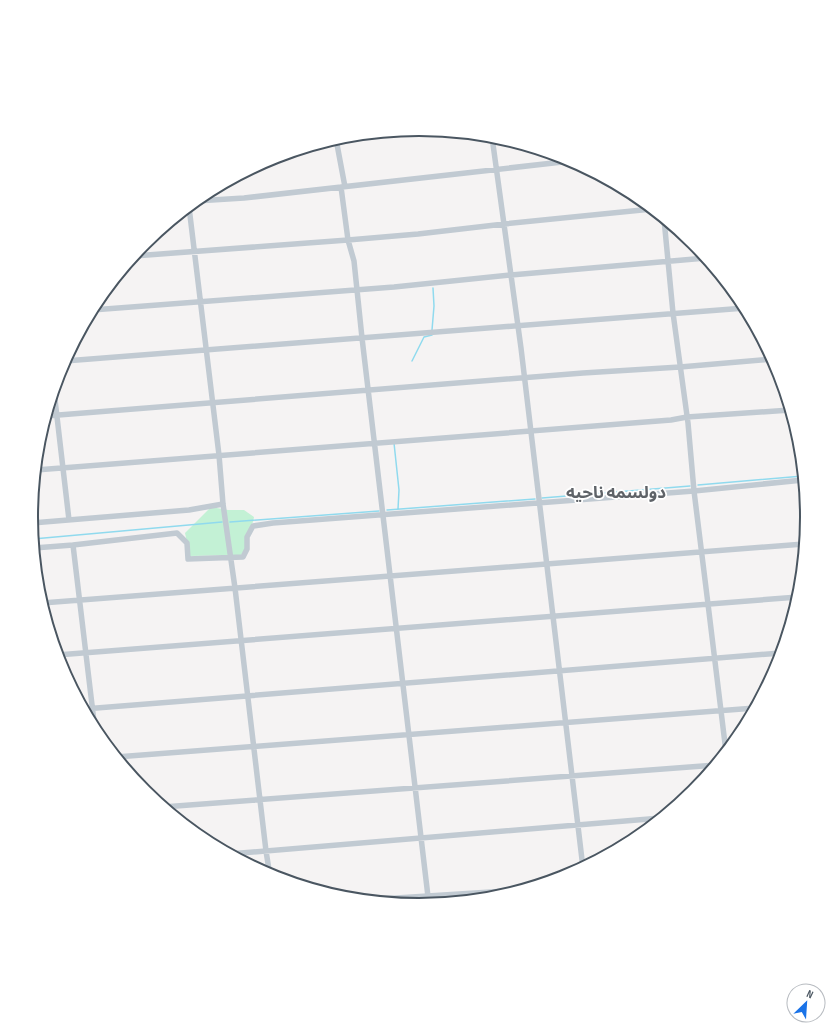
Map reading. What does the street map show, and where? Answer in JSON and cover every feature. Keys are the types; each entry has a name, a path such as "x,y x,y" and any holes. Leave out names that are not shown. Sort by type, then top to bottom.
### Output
{"street":[{"path":"493,144 518,325 582,862"},
{"path":"337,146 348,240 354,262 428,896"},
{"path":"208,200 244,198 556,163"},
{"path":"143,255 418,234 644,210"},
{"path":"190,213 269,867"},
{"path":"665,227 673,314 687,417 694,491 725,744"},
{"path":"100,309 394,287 698,259"},
{"path":"72,360 738,309"},
{"path":"52,415 524,377 680,367 766,360"},
{"path":"56,403 70,520"},
{"path":"41,470 784,410"},
{"path":"39,548 177,533 188,543 188,559 243,557 247,549 247,536 253,526 273,523 694,491 798,481"},
{"path":"38,523 189,510 224,504"},
{"path":"48,603 799,544"},
{"path":"73,545 93,714"},
{"path":"64,655 792,597"},
{"path":"92,709 775,654"},
{"path":"123,756 749,709"},
{"path":"171,806 708,766"},
{"path":"239,853 652,819"},
{"path":"396,898 486,892"}],"green space":[{"path":"211,507 228,510 244,510 254,517 253,522 245,536 245,549 241,555 190,556 185,533"}],"waterway":[{"path":"432,330 434,306 433,288"},
{"path":"412,361 424,337 432,334"},
{"path":"394,443 399,490 398,509"},
{"path":"698,485 798,476"},
{"path":"542,498 690,486"},
{"path":"387,510 535,499"},
{"path":"230,522 379,511"},
{"path":"39,538 222,522"}],"district":[{"name":"دولسمه ناحیه","path":"616,492"}]}
